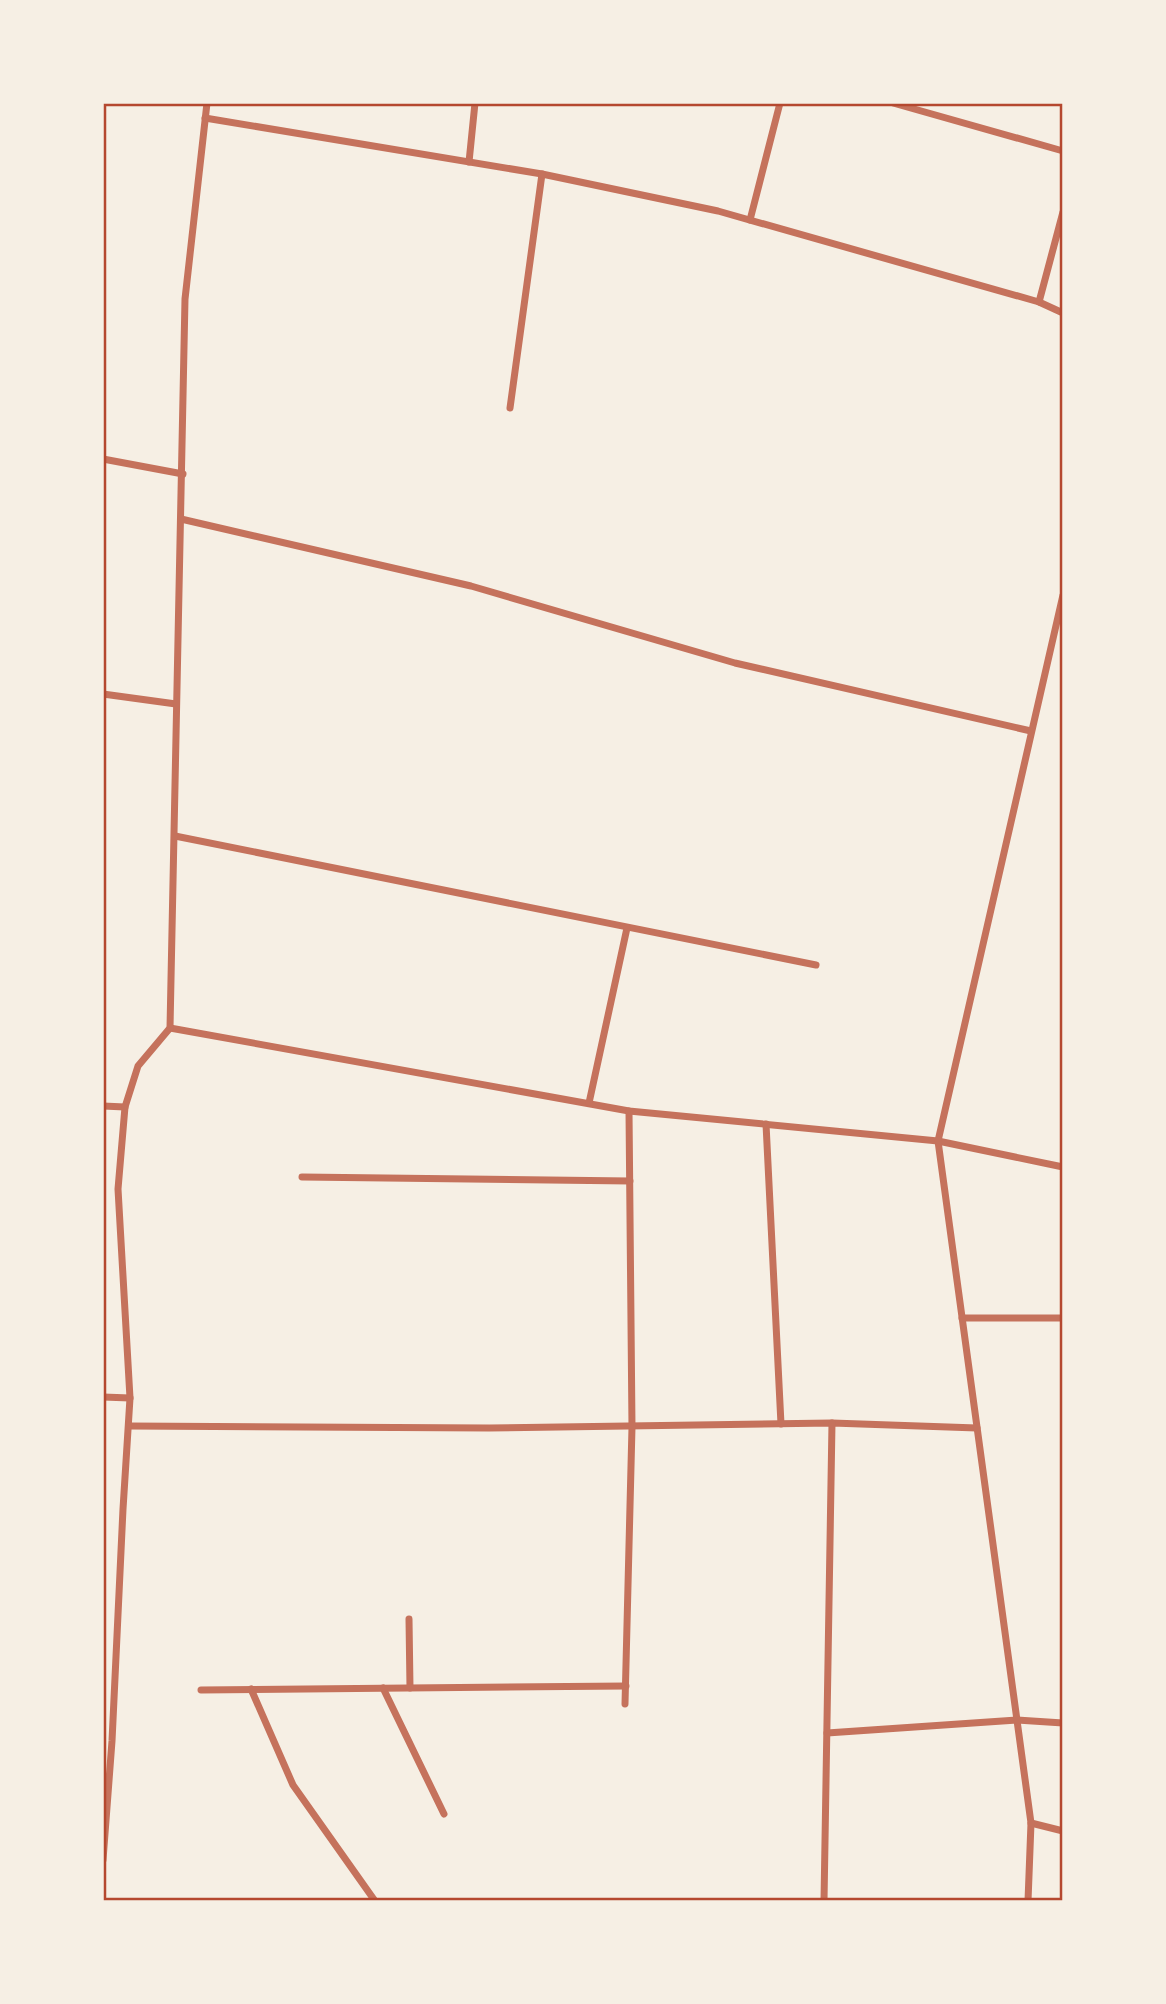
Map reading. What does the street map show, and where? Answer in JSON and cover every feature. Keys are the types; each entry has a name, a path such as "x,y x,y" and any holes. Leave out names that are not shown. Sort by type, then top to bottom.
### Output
{"street":[{"path":"103,1860 130,1398 118,1189 125,1107 138,1066 170,1028 185,299 207,103"},
{"path":"469,162 475,103"},
{"path":"750,220 780,103"},
{"path":"893,103 909,105 1063,151"},
{"path":"205,118 542,174 750,220 1039,302 1063,313"},
{"path":"510,408 542,174"},
{"path":"1039,302 1063,212"},
{"path":"103,459 183,474"},
{"path":"181,519 471,586 722,660 1031,731"},
{"path":"1028,1901 1031,1823 938,1141 1063,595"},
{"path":"103,694 176,704"},
{"path":"175,836 816,965"},
{"path":"589,1103 627,928"},
{"path":"170,1028 629,1111 938,1141 1063,1167"},
{"path":"103,1106 125,1107"},
{"path":"625,1704 632,1427 629,1111"},
{"path":"766,1124 782,1424"},
{"path":"302,1177 630,1181"},
{"path":"962,1318 1063,1318"},
{"path":"103,1397 130,1398"},
{"path":"128,1426 632,1427 832,1423 977,1428"},
{"path":"824,1901 832,1423"},
{"path":"409,1619 410,1688"},
{"path":"201,1690 626,1686"},
{"path":"383,1688 444,1814"},
{"path":"251,1689 293,1785 375,1901"},
{"path":"827,1733 1017,1720 1063,1723"},
{"path":"1031,1823 1063,1831"}]}
